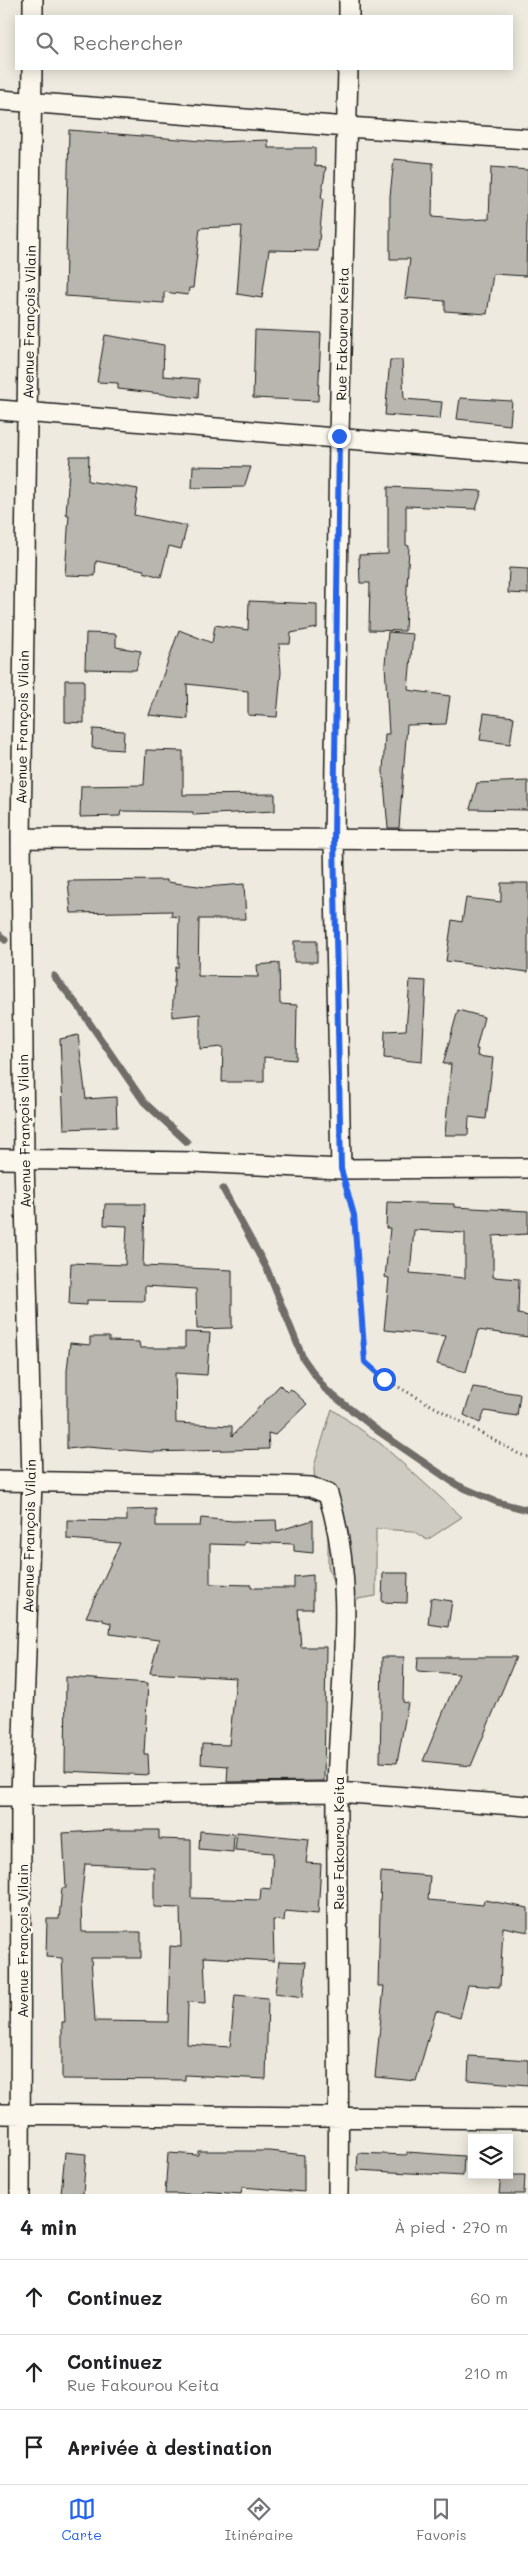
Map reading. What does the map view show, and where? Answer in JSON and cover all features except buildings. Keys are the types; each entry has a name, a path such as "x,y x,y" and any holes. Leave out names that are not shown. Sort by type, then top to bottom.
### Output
{"street":[{"path":"32,15 33,0"},
{"path":"349,0 349,15"},
{"name":"Avenue François Vilain","path":"20,2194 22,2115 21,1796 32,1481 24,1159 21,838 32,70"},
{"name":"Rue Fakourou Keita","path":"341,1169 334,841 339,436 348,70"},
{"path":"0,100 528,139"},
{"path":"0,410 339,436 528,454"},
{"path":"21,838 334,841 528,840"},
{"path":"0,1160 193,1162 341,1169 528,1168"},
{"path":"0,1481 32,1481"},
{"name":"Rue Fakourou Keita","path":"32,1481 311,1487 328,1494 336,1523 345,1608 337,1792 338,2194"},
{"path":"0,1796 337,1792 528,1806"},
{"path":"0,2114 528,2119"}],"path":[{"path":"341,1169 354,1215 365,1362 384,1379 519,1454 528,1457"}],"shaded area":[{"path":"332,1409 381,1444 462,1517 427,1540 413,1531 376,1529 376,1596 339,1602 328,1566 328,1517 315,1492 314,1466"}],"waterway":[{"path":"0,935 5,940"},
{"path":"54,976 78,1006 144,1102 187,1142"},
{"path":"223,1189 267,1269 303,1358 325,1389 378,1431 457,1485 497,1502 528,1510"}],"route":[{"path":"339,436 334,841 341,1169 354,1215 365,1362 384,1379"}]}
